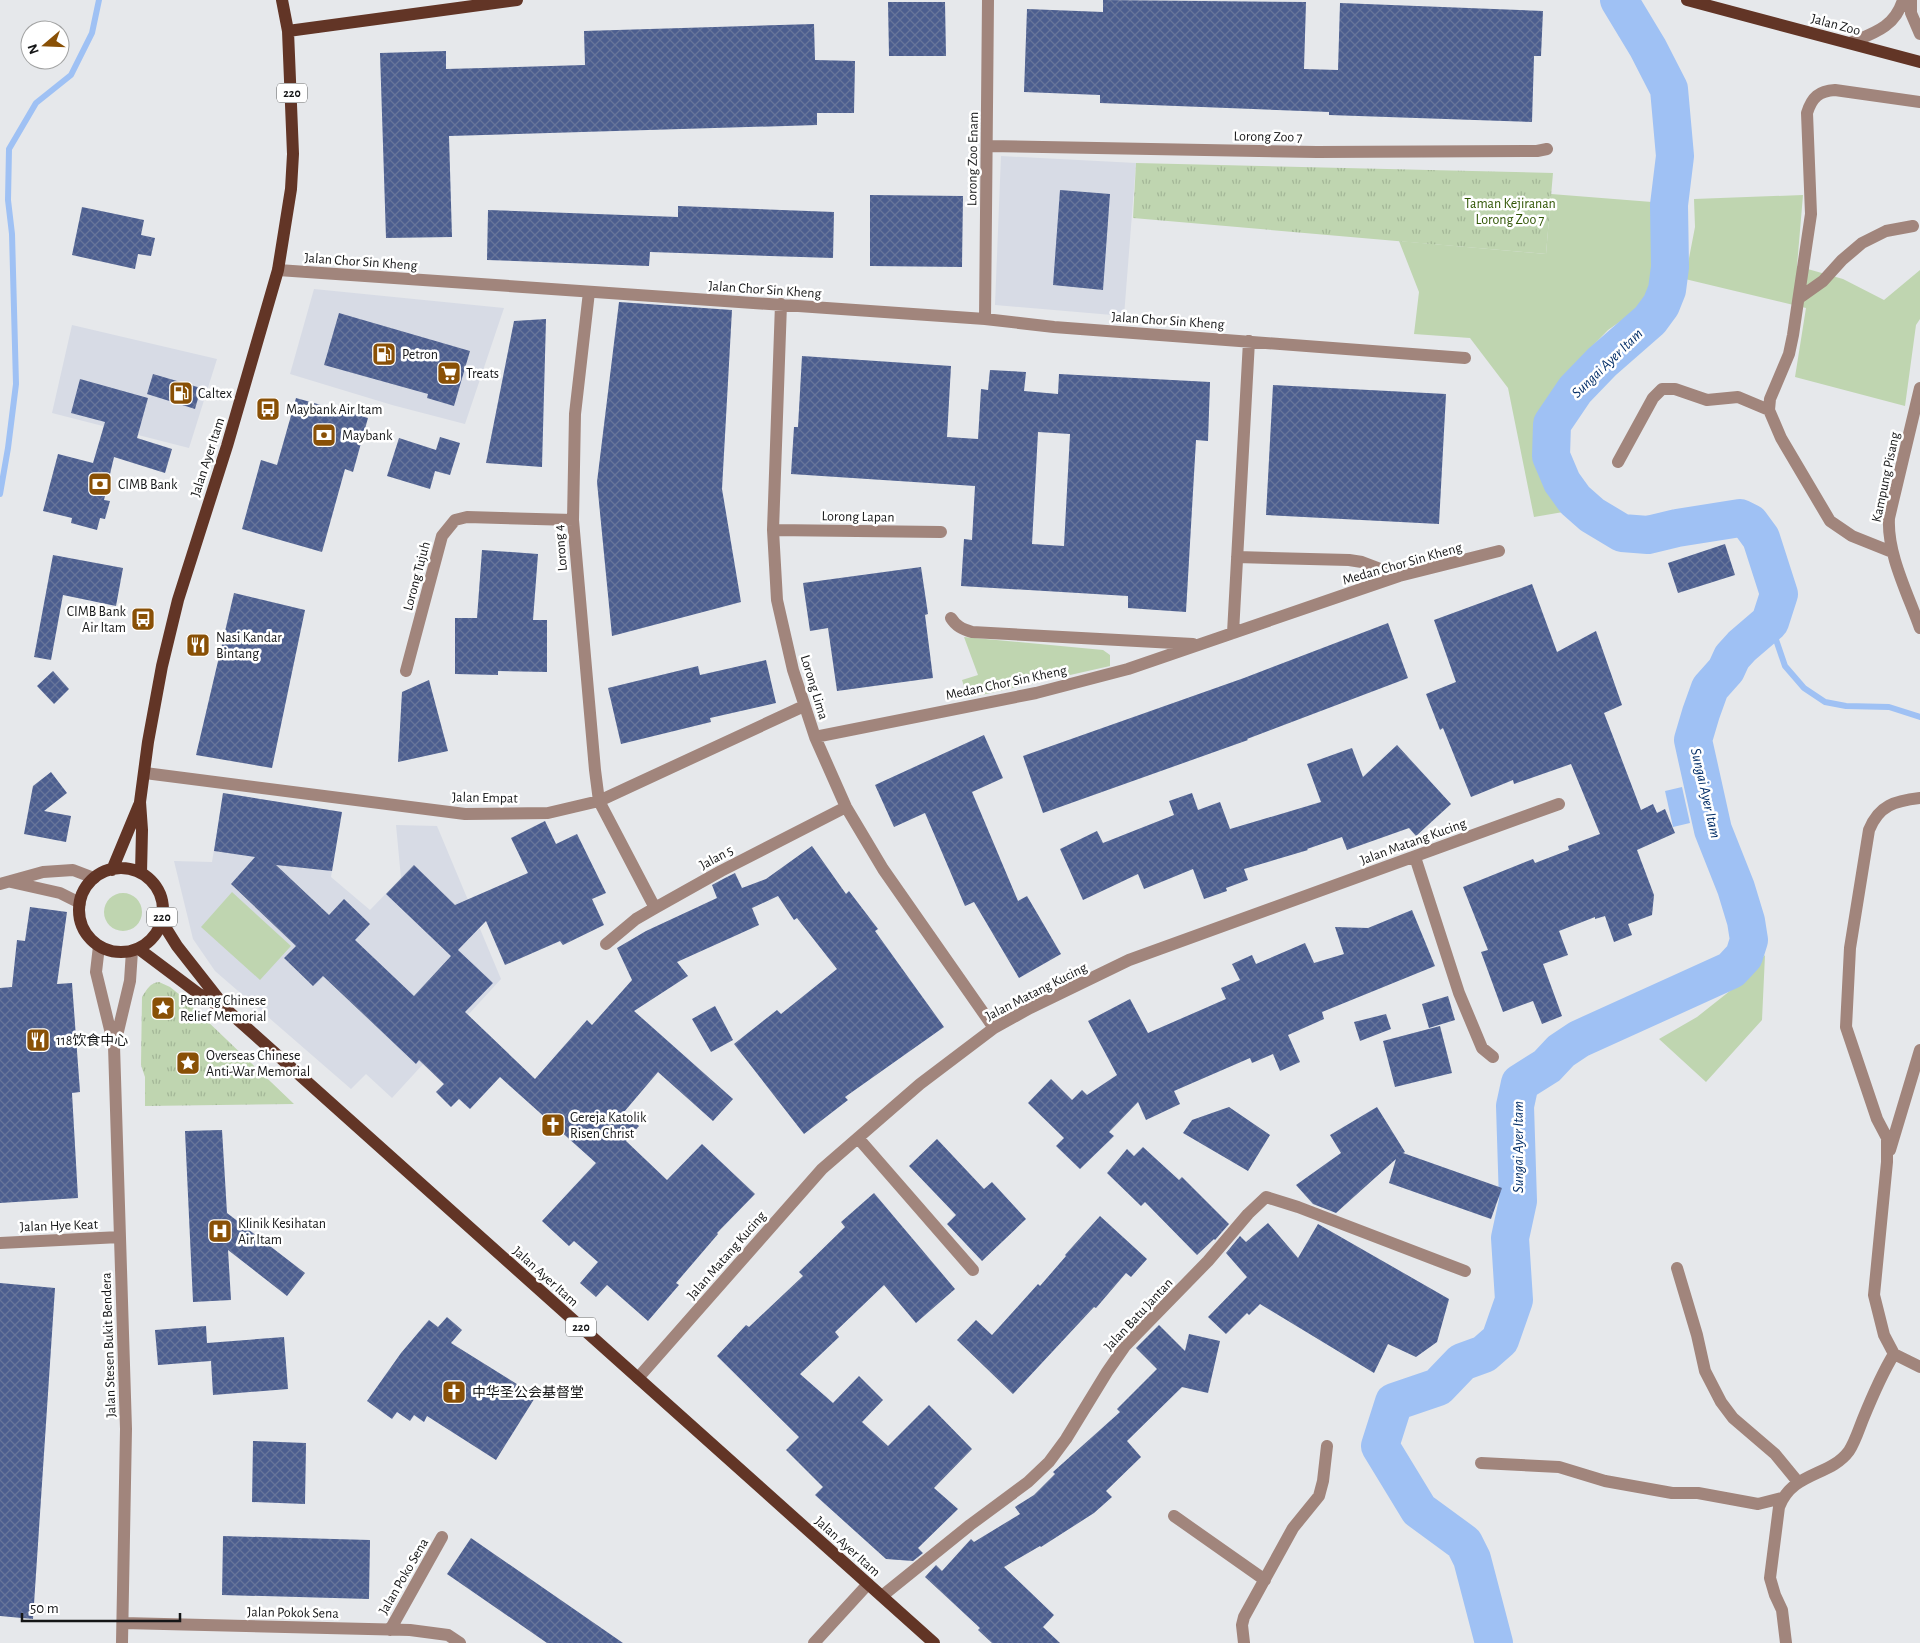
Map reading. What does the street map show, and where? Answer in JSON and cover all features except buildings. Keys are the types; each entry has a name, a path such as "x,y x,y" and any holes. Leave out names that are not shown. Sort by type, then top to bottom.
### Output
{"main road":[{"name":"Jalan Ayer Itam","path":"112,870 140,802 148,742 162,666 178,600 247,380 278,270 291,189 294,154 288,31 282,0"},
{"path":"288,31 517,0"},
{"name":"Jalan Zoo","path":"1687,0 1920,62"},
{"name":"Jalan Ayer Itam","path":"140,802 142,830 141,873"},
{"path":"135,950 120,952 99,946 90,938 83,927 80,916 80,903 88,885 94,878 122,868 141,873"},
{"name":"220","path":"135,950 149,942 157,933 162,922 163,910 159,894 150,880 141,873"},
{"name":"Jalan Ayer Itam","path":"162,922 177,946 228,1011 934,1643"},
{"name":"Jalan Ayer Itam","path":"135,950 199,994 228,1011"}],"street":[{"name":"Lorong Zoo Enam","path":"985,319 988,0"},
{"path":"1850,43 1880,31 1899,13 1903,0"},
{"path":"1911,0 1910,13 1920,34"},
{"path":"1892,552 1852,536 1830,520 1781,438 1769,410 1770,399 1789,354 1811,214 1807,113 1810,103 1816,95 1825,90 1920,102"},
{"name":"Lorong Zoo 7","path":"988,146 1317,152 1537,152 1547,148"},
{"path":"1799,298 1823,281 1842,260 1862,243 1886,231 1913,226"},
{"name":"Jalan Chor Sin Kheng","path":"278,270 985,319 1054,327 1465,358"},
{"name":"Lorong 4","path":"589,292 575,414 573,520 599,800"},
{"name":"Lorong Lima","path":"781,304 774,530 778,600 791,662 815,737 846,807 883,869 994,1028"},
{"path":"1233,633 1249,341"},
{"name":"Kampung Pisang","path":"1920,388 1889,518 1888,532 1892,552 1920,628"},
{"path":"1618,462 1653,398 1662,389 1675,389 1707,400 1738,397 1769,410"},
{"name":"Lorong Tujuh","path":"406,670 442,536 455,520 467,517 573,520"},
{"name":"Lorong Lapan","path":"774,530 942,532"},
{"name":"Medan Chor Sin Kheng","path":"815,737 1036,693 1128,670 1398,576 1499,551"},
{"path":"1237,557 1349,560 1362,562 1398,576"},
{"name":"Medan Chor Sin Kheng","path":"951,618 962,629 972,632 1200,645"},
{"name":"Jalan Empat","path":"145,773 465,814 548,813 599,800 804,706"},
{"path":"1920,798 1899,800 1879,812 1873,819 1867,844 1850,948 1846,1027 1877,1119 1887,1138 1887,1162 1874,1295 1884,1334 1894,1354 1920,1367"},
{"path":"599,800 656,908"},
{"name":"Jalan Matang Kucing","path":"638,1378 822,1169 920,1084 994,1028 1030,1008 1129,960 1559,804"},
{"name":"Jalan 5","path":"606,944 636,919 721,871 846,807"},
{"path":"1414,857 1459,993 1482,1048 1493,1057"},
{"path":"6,883 43,872 73,870 94,878"},
{"path":"6,883 60,893 80,903"},
{"name":"Jalan Stesen Bukit Bendera","path":"99,946 96,972 114,1046 126,1429 122,1643"},
{"name":"Jalan Stesen Bukit Bendera","path":"114,1046 130,980 135,950"},
{"path":"1887,1162 1920,1050"},
{"path":"858,1138 973,1270"},
{"name":"Jalan Batu Jantan","path":"882,1596 970,1525 1028,1482 1050,1462 1125,1346 1208,1261 1248,1214 1266,1197 1298,1207 1465,1271"},
{"name":"Jalan Hye Keat","path":"0,1243 120,1237"},
{"path":"1677,1268 1705,1371 1721,1402 1733,1418 1775,1454 1798,1482"},
{"path":"1786,1643 1782,1610 1770,1578 1779,1507 1782,1498 1798,1482 1838,1462 1849,1451 1881,1375 1894,1354"},
{"path":"1244,1643 1242,1625 1244,1617 1293,1528 1319,1496 1323,1481 1326,1446"},
{"path":"1481,1463 1560,1467 1605,1481 1672,1493 1698,1493 1758,1504 1782,1498"},
{"path":"1174,1516 1266,1580"},
{"name":"Jalan Poko Sena","path":"390,1630 442,1537"},
{"path":"814,1643 868,1584"},
{"name":"Jalan Pokok Sena","path":"123,1623 410,1630 448,1635 460,1643"}],"shaded area":[{"path":"1001,156 1136,163 1124,316 995,305"},
{"path":"314,289 504,308 465,424 392,405 290,374"},
{"path":"72,325 217,359 189,448 52,413"},
{"path":"223,793 342,812 331,877 370,910 401,878 396,825 437,826 501,979 392,1098 366,1074 351,1089 215,971 193,939 174,861 212,862"}],"green space":[{"name":"Taman Kejiranan Lorong Zoo 7","path":"1136,163 1553,173 1546,254 1133,218"},
{"path":"1551,194 1652,202 1655,283 1651,300 1608,330 1570,369 1545,417 1539,442 1547,475 1569,511 1534,517 1508,388 1470,338 1414,334 1419,292 1399,241 1546,254"},
{"path":"1803,195 1797,266 1843,279 1884,300 1920,270 1920,319 1916,325 1905,406 1795,377 1806,308 1685,279 1695,227 1694,199"},
{"path":"964,637 1103,650 1110,655 1110,666 968,698 962,680 978,675"},
{"path":"232,892 291,946 260,980 201,927"},
{"path":"123,893 137,898 142,912 137,926 123,931 109,926 104,912 109,898"},
{"path":"1765,955 1762,1020 1706,1082 1659,1039 1697,1017 1740,983"},
{"path":"159,982 170,987 180,995 294,1104 145,1106 145,1077 141,1065 142,997 151,985"}],"water":[{"path":"1682,787 1690,823 1673,827 1665,791"}],"waterway":[{"path":"0,494 16,384 12,234 8,200 9,149 36,103 71,75 92,33 99,0"},
{"name":"Sungai Ayer Itam","path":"1494,1643 1472,1559 1464,1543 1419,1510 1380,1446 1394,1402 1438,1387 1462,1362 1484,1354 1500,1340 1514,1300 1510,1238 1518,1201 1515,1106 1520,1083 1547,1066 1561,1051 1579,1039 1731,970 1744,956 1749,940 1746,921 1736,888 1713,830 1693,740 1710,688 1726,670 1732,657 1770,622 1779,594 1761,538 1750,523 1740,518 1677,528 1648,535 1622,533 1592,515 1575,500 1562,482 1551,456 1552,424 1575,390 1602,362 1650,320 1661,305 1667,290 1670,267 1669,205 1675,156 1669,89 1648,48 1619,0"},
{"name":"Sungai Ayer Itam","path":"1770,622 1785,666 1804,688 1825,702 1846,706 1889,707 1920,717"}],"place":[{"name":"Petron","path":"384,354"},
{"name":"Treats","path":"449,373"},
{"name":"Caltex","path":"181,393"},
{"name":"Maybank Air Itam","path":"268,409"},
{"name":"Maybank","path":"324,435"},
{"name":"CIMB Bank","path":"100,484"},
{"name":"CIMB Bank Air Itam","path":"143,619"},
{"name":"Nasi Kandar Bintang","path":"198,645"},
{"name":"Penang Chinese Relief Memorial","path":"163,1008"},
{"name":"118饮食中心","path":"38,1040"},
{"name":"Overseas Chinese Anti-War Memorial","path":"188,1063"},
{"name":"Gereja Katolik Risen Christ","path":"553,1125"},
{"name":"Klinik Kesihatan Air Itam","path":"220,1231"},
{"name":"中华圣公会基督堂","path":"454,1392"}]}
